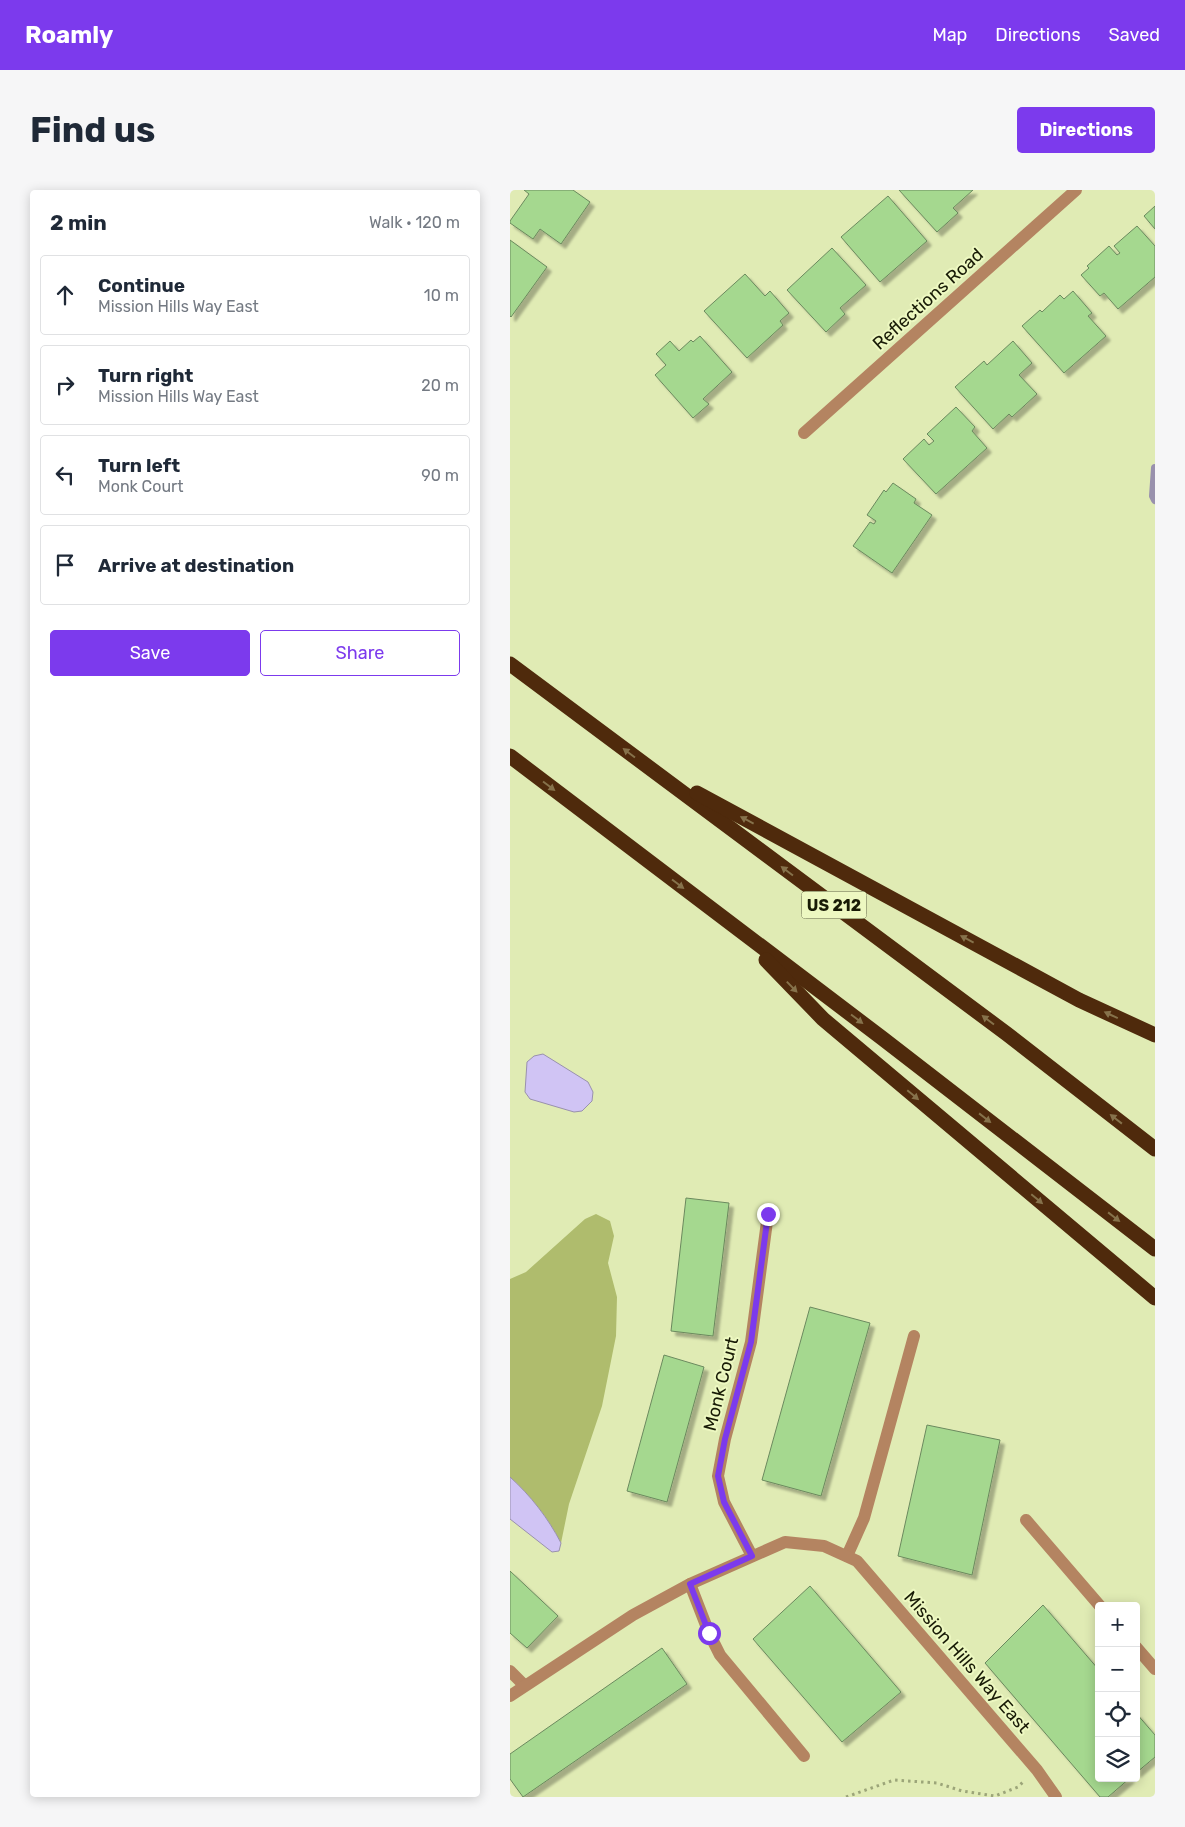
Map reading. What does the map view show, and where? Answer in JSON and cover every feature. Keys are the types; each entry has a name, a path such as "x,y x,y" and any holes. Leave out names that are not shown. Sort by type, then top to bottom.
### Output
{"highway":[{"name":"US 212","path":"510,664 1007,1034 1155,1149"},
{"path":"510,756 1155,1249"},
{"path":"649,768 1079,1000 1155,1035"},
{"path":"734,926 823,1019 1155,1298"}],"street":[{"name":"Reflections Road","path":"804,433 1076,190"},
{"name":"Monk Court","path":"752,1556 724,1502 718,1476 725,1439 751,1342 768,1214"},
{"path":"847,1556 864,1518 914,1336"},
{"path":"1026,1520 1097,1602"},
{"name":"Mission Hills Way East","path":"510,1696 633,1615 690,1584 784,1542 824,1546 857,1561 1037,1770 1056,1797"},
{"path":"690,1584 709,1633 720,1655 804,1756"},
{"path":"1140,1652 1155,1669"},
{"path":"510,1671 524,1685"}],"path":[{"path":"846,1797 894,1780 937,1782 962,1792 995,1796 1018,1786 1037,1770"}],"green space":[{"path":"596,1214 610,1221 614,1236 608,1263 617,1297 616,1336 602,1406 569,1504 561,1543 538,1508 510,1477 510,1279 526,1272 585,1219"}],"shaded area":[{"path":"543,1054 588,1082 593,1092 592,1101 582,1111 574,1112 530,1099 525,1092 527,1062 534,1056"},
{"path":"510,1477 532,1500 550,1525 561,1543 559,1551 552,1552 510,1519"}],"building":[{"path":"524,190 573,190 590,202 561,244 540,229 533,239 510,223 529,194"},
{"path":"899,190 973,190 953,208 958,213 937,232"},
{"path":"888,196 927,241 880,282 841,237"},
{"path":"1155,206 1155,229 1144,216"},
{"path":"1137,226 1155,246 1155,277 1118,309 1104,293 1100,296 1081,275 1089,268 1087,266 1109,246 1117,255 1120,253 1114,246"},
{"path":"510,240 547,267 511,317 510,316"},
{"path":"832,248 866,285 840,308 845,314 826,332 787,290"},
{"path":"745,274 765,296 770,291 789,313 780,321 783,325 747,358 704,311"},
{"path":"1073,291 1092,313 1088,316 1106,336 1064,373 1022,326 1040,310 1042,312 1060,295 1064,299"},
{"path":"700,336 732,372 703,399 709,404 693,418 655,375 666,365 656,354 670,341 679,351 691,340 693,342"},
{"path":"1013,341 1032,363 1019,375 1037,394 1012,417 1009,414 993,429 955,387 984,361 987,365"},
{"path":"956,407 975,427 972,431 987,448 936,494 903,459 924,439 929,445 934,441 927,434"},
{"path":"893,483 916,499 914,503 932,515 892,573 853,546 870,522 874,524 876,521 867,515 884,490 886,492"},
{"path":"686,1198 729,1203 713,1336 671,1331"},
{"path":"810,1307 870,1323 821,1496 762,1480"},
{"path":"664,1355 704,1367 667,1502 627,1491"},
{"path":"927,1425 1000,1440 972,1575 898,1556"},
{"path":"510,1571 558,1616 527,1648 510,1633"},
{"path":"810,1586 901,1692 842,1742 753,1639"},
{"path":"1043,1605 1095,1665 1095,1782 1125,1782 1108,1797 1100,1797 985,1663"},
{"path":"662,1648 687,1684 523,1797 510,1779 510,1754"},
{"path":"1140,1718 1155,1735 1155,1757 1140,1770"}],"waterway":[{"path":"1155,468 1153,496 1155,500"}],"route":[{"path":"709,1633 690,1584 752,1556 724,1502 718,1476 725,1439 751,1342 768,1214"}]}
